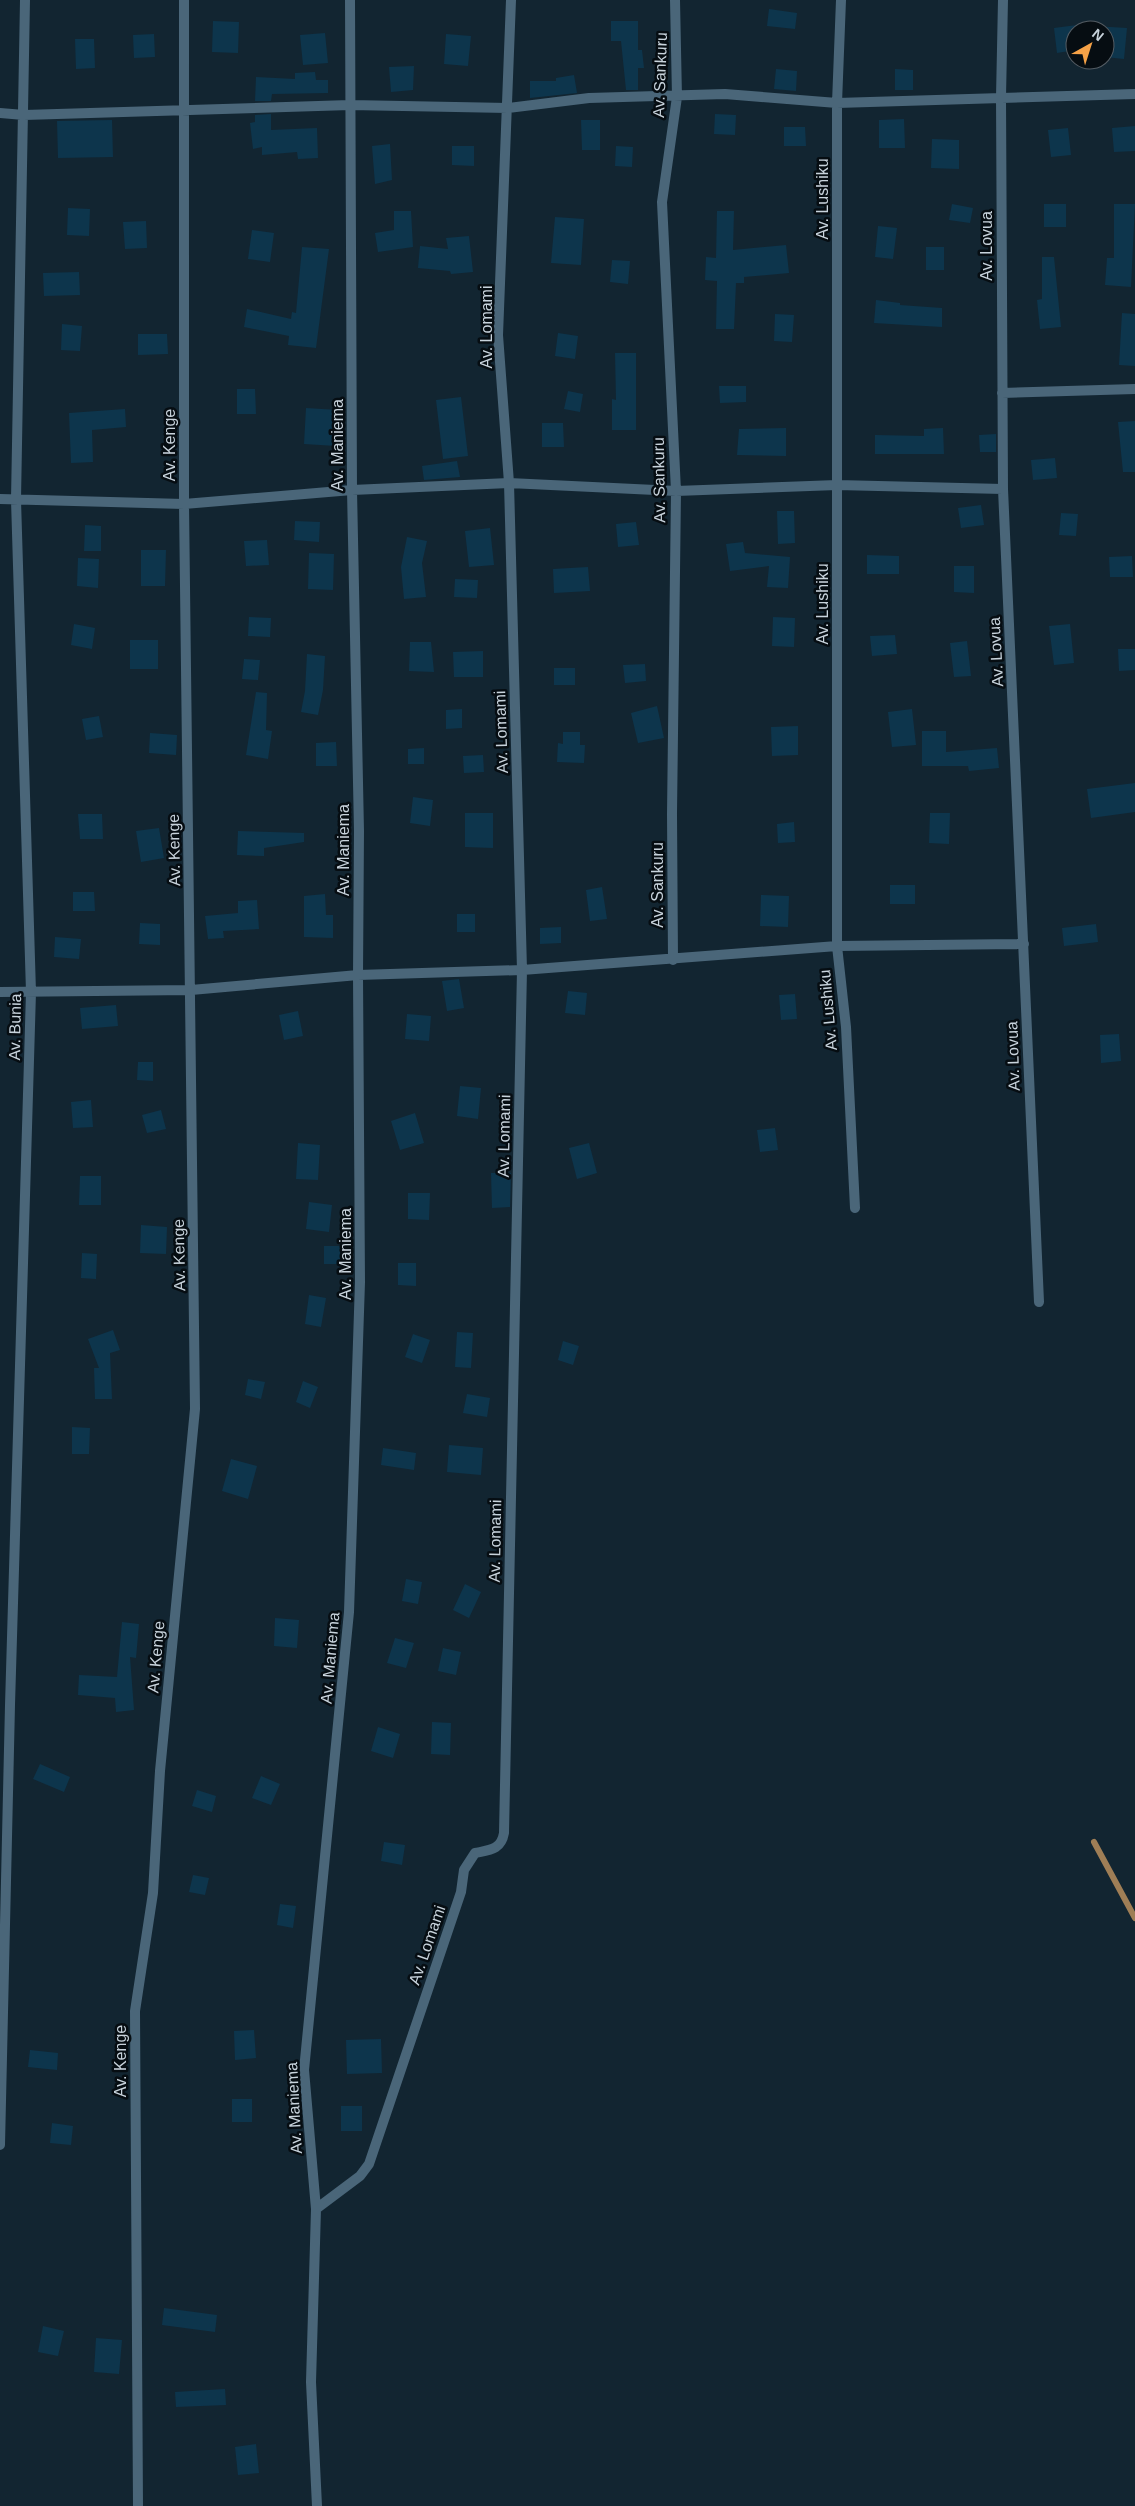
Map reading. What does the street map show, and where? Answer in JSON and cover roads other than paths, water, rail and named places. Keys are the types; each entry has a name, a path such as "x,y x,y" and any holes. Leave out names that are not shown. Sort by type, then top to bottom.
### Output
{"street":[{"name":"Av. Bunia","path":"0,2145 5,1705 31,992 16,500 25,0"},
{"name":"Av. Kenge","path":"138,2506 135,2011 153,1893 160,1771 195,1409 184,504 184,0"},
{"name":"Av. Maniema","path":"317,2506 311,2382 316,2209 304,2070 350,1612 360,1282 359,830 352,490 350,0"},
{"name":"Av. Lomami","path":"316,2209 360,2176 369,2164 461,1892 464,1870 475,1853 498,1847 502,1843 522,970 509,483 498,335 508,108 510,0"},
{"name":"Av. Sankuru","path":"673,960 676,491 662,202 678,97 675,0"},
{"name":"Av. Lushiku","path":"841,0 837,103 837,946 846,1027 855,1208"},
{"name":"Av. Lovua","path":"1002,0 1003,489 1038,1302"},
{"path":"0,113 24,115 350,105 508,108 589,98 678,97 725,94 837,103 1135,94"},
{"path":"1002,393 1135,389"},
{"path":"0,499 184,504 352,490 509,483 676,491 837,485 1003,489"},
{"path":"0,992 191,990 358,975 522,970 673,960 837,946 1024,944"}],"waterway":[{"path":"1094,1842 1135,1918"}]}
